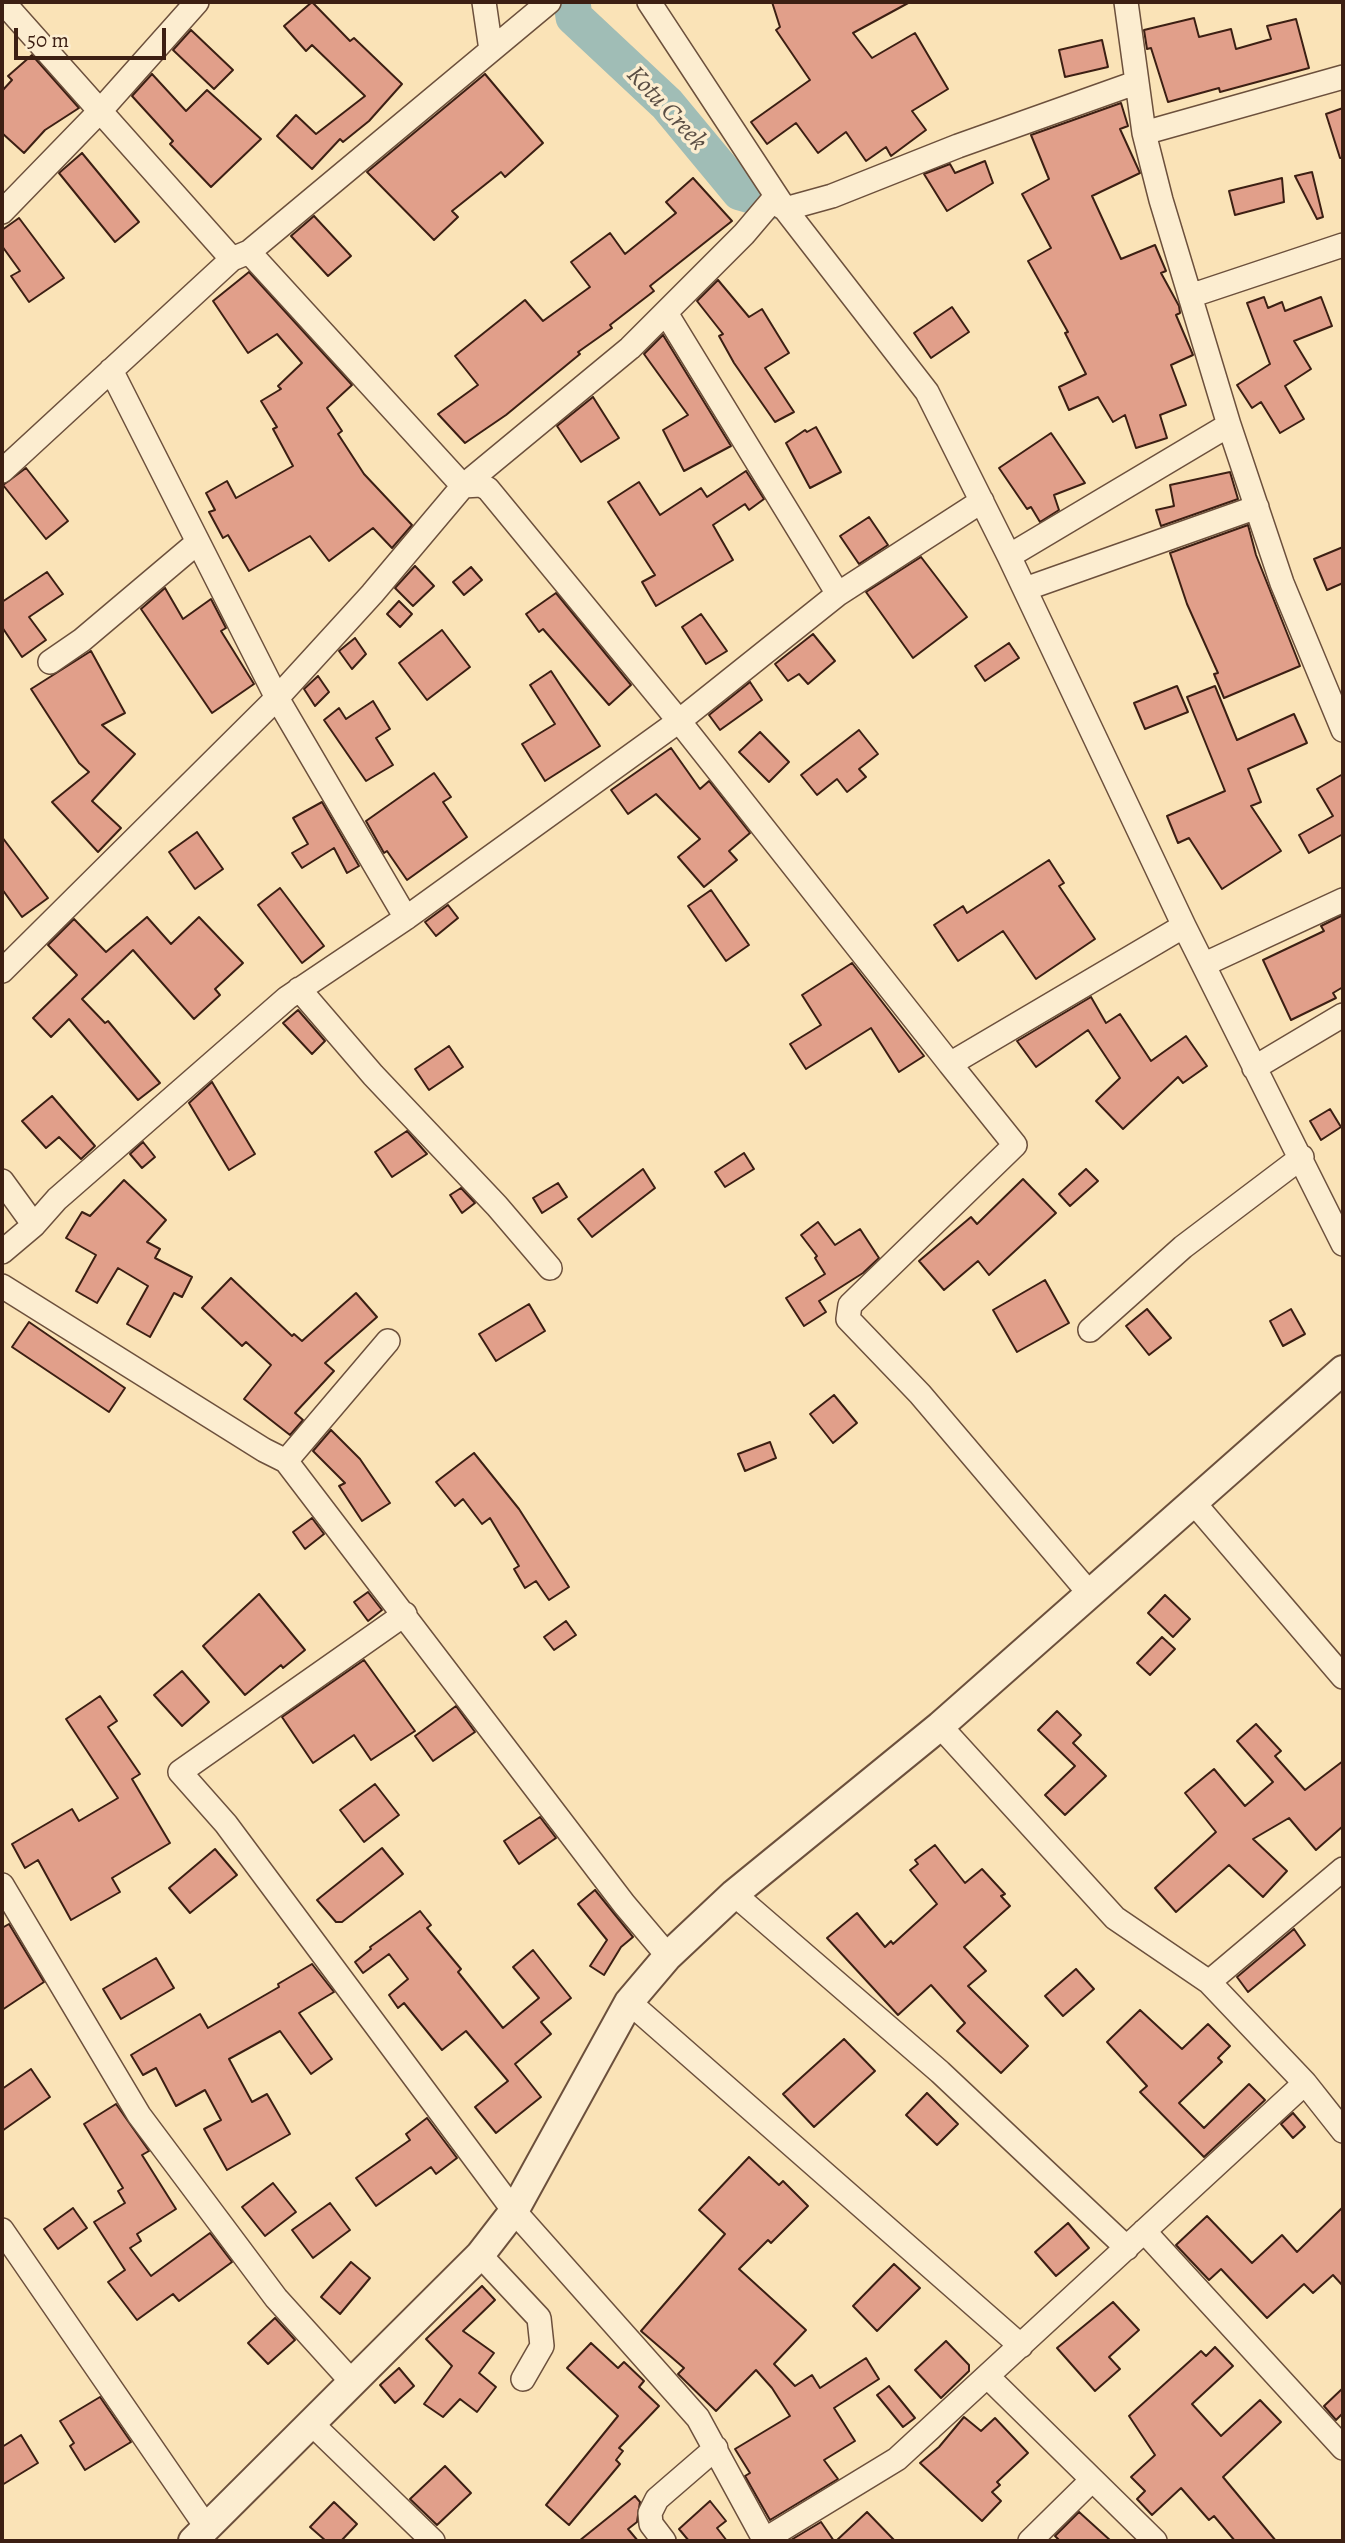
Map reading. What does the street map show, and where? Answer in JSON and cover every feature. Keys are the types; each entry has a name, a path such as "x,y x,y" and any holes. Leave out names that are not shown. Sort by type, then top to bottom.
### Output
{"street":[{"path":"3,2 100,111 463,486 481,485 488,489 679,721 1015,1145 850,1305 848,1319 920,1394 1090,1594"},
{"path":"2,212 100,111 197,2"},
{"path":"484,2 491,50"},
{"path":"2,471 241,255 549,2"},
{"path":"649,2 785,209 927,392 1025,589 1184,926 1254,1068 1302,1157 1343,1244"},
{"path":"1126,2 1144,134 1190,296 1229,425 1282,583 1337,700 1343,730"},
{"path":"1144,134 1343,77"},
{"path":"2,971 277,698 372,594 463,486 630,348 772,201 785,209 832,196 958,146 1135,83"},
{"path":"1190,296 1343,245"},
{"path":"666,313 838,594"},
{"path":"111,370 277,698 406,918"},
{"path":"1009,556 1229,425"},
{"path":"2,1252 34,1225 57,1199 299,989 406,918 679,721 838,594 982,501"},
{"path":"1025,589 1256,506"},
{"path":"50,662 82,640 198,542"},
{"path":"1205,964 1343,900"},
{"path":"950,1064 1184,926"},
{"path":"299,989 373,1075 497,1206 550,1268"},
{"path":"1254,1068 1343,1015"},
{"path":"1090,1330 1183,1247 1302,1157"},
{"path":"2,1181 34,1225"},
{"path":"2,1286 264,1450 286,1461 624,1904 668,1956"},
{"path":"286,1461 388,1341"},
{"path":"2,2230 200,2535 480,2255 514,2210 629,2002 668,1956 734,1894 940,1726 1343,1370"},
{"path":"1194,1503 1343,1677"},
{"path":"405,1614 180,1772 226,1824 514,2210 698,2418 765,2541 897,2459 1305,2083"},
{"path":"940,1726 1115,1918 1209,1982 1305,2083 1343,2131"},
{"path":"1209,1982 1343,1869"},
{"path":"2,1885 139,2115 276,2298 353,2383"},
{"path":"734,1894 940,2073 1126,2248"},
{"path":"629,2002 1021,2346"},
{"path":"1144,2231 1343,2448"},
{"path":"480,2255 539,2318 542,2346 523,2379"},
{"path":"987,2376 1155,2541"},
{"path":"312,2424 433,2541"},
{"path":"664,2541 651,2524 650,2513 657,2499 716,2448"},
{"path":"1030,2541 1092,2480"}],"building":[{"path":"312,2 350,41 354,38 402,84 369,121 343,142 340,139 312,169 277,136 296,115 316,134 365,96 312,45 306,51 284,26"},
{"path":"772,2 910,2 853,33 872,58 915,33 948,89 912,111 926,130 891,156 886,147 866,161 846,132 818,153 796,123 767,144 751,122 810,80 776,30 780,27"},
{"path":"1194,18 1199,37 1231,29 1236,49 1271,39 1267,26 1296,19 1309,68 1220,92 1219,88 1168,102 1151,48 1147,49 1144,30"},
{"path":"191,30 233,70 214,89 173,50"},
{"path":"1102,40 1108,67 1065,77 1059,50"},
{"path":"32,55 79,108 45,130 24,153 2,133 2,91 12,80 8,76"},
{"path":"152,74 186,111 207,90 261,139 211,187 170,144 173,141 132,96"},
{"path":"485,74 543,143 505,177 501,172 452,211 458,217 434,240 367,172"},
{"path":"1121,103 1128,126 1120,129 1140,173 1092,196 1121,259 1155,245 1166,271 1161,273 1179,306 1180,313 1176,315 1193,355 1171,365 1186,405 1160,415 1167,438 1136,448 1125,415 1113,422 1098,397 1069,410 1059,387 1086,374 1065,333 1068,332 1028,261 1051,248 1022,194 1049,179 1031,135"},
{"path":"1343,108 1343,158 1340,158 1326,114"},
{"path":"82,153 139,222 115,242 59,173"},
{"path":"985,161 993,183 947,211 924,174 950,164 955,173"},
{"path":"1312,172 1323,217 1317,219 1295,176"},
{"path":"693,178 732,221 650,286 654,291 610,325 612,328 578,352 580,354 506,415 465,443 438,414 478,385 455,356 525,300 543,321 590,287 571,262 610,233 625,254 676,213 666,202"},
{"path":"1282,178 1284,202 1235,215 1229,191"},
{"path":"314,216 351,256 328,276 291,236"},
{"path":"19,218 64,278 29,302 11,276 20,271 2,246 2,230"},
{"path":"249,272 352,385 327,408 342,431 338,434 364,474 412,525 392,548 373,528 329,561 310,536 249,571 228,535 223,538 209,512 215,510 206,493 227,481 236,498 293,466 273,429 277,427 261,401 281,389 278,386 302,363 277,334 248,353 213,301"},
{"path":"718,280 749,317 762,309 789,353 765,368 794,412 775,422 734,363 719,336 723,334 697,301"},
{"path":"1264,297 1268,308 1282,302 1285,311 1321,297 1332,326 1294,341 1311,369 1285,386 1304,419 1280,433 1261,402 1252,408 1237,385 1270,364 1247,303"},
{"path":"952,307 969,332 931,358 914,333"},
{"path":"663,335 731,446 684,471 663,430 688,415 644,354"},
{"path":"593,397 619,438 581,462 557,426"},
{"path":"816,427 841,472 810,488 786,443 805,430 807,432"},
{"path":"1051,433 1085,483 1054,495 1059,510 1040,522 1031,507 1027,509 999,468"},
{"path":"26,468 68,521 46,539 3,485"},
{"path":"746,471 764,499 749,510 745,504 713,525 733,560 656,606 642,582 655,575 608,502 639,482 660,515 701,488 707,497"},
{"path":"1230,472 1238,499 1161,526 1156,510 1174,506 1170,485"},
{"path":"869,517 888,545 859,564 840,536"},
{"path":"1248,525 1256,555 1300,666 1224,698 1214,674 1218,673 1187,604 1170,553"},
{"path":"1343,547 1343,583 1327,590 1314,559"},
{"path":"921,557 967,617 913,658 866,592"},
{"path":"415,566 434,586 413,606 395,588"},
{"path":"471,567 482,580 464,595 453,582"},
{"path":"47,572 63,594 29,617 46,640 22,657 2,627 2,602"},
{"path":"165,588 183,619 211,599 226,628 221,631 254,684 212,713 141,609"},
{"path":"556,593 631,685 609,705 543,629 539,632 526,614"},
{"path":"399,601 412,614 400,627 387,614"},
{"path":"701,614 727,651 706,664 682,627"},
{"path":"442,630 470,667 427,700 399,663"},
{"path":"813,634 835,661 808,684 799,674 788,681 775,664"},
{"path":"355,638 366,654 352,669 339,651"},
{"path":"1009,643 1019,658 985,681 975,666"},
{"path":"91,651 125,713 102,725 135,754 92,801 121,828 98,852 52,802 89,772 79,763 31,689"},
{"path":"551,671 600,746 545,781 522,744 555,724 530,685"},
{"path":"318,676 329,692 315,706 304,689"},
{"path":"750,682 762,700 720,730 709,715"},
{"path":"1177,686 1188,712 1145,729 1134,703"},
{"path":"1215,686 1237,740 1294,714 1307,743 1248,769 1261,802 1251,806 1281,851 1222,889 1189,838 1178,843 1167,816 1225,791 1187,697"},
{"path":"373,701 390,729 376,738 393,765 366,781 324,720 339,708 346,719"},
{"path":"859,730 878,754 859,769 866,777 847,792 837,779 817,795 801,775"},
{"path":"760,732 789,762 769,782 739,752"},
{"path":"671,748 700,789 709,781 750,833 729,851 737,860 704,887 678,857 700,839 656,794 628,814 611,790"},
{"path":"434,773 451,797 443,802 467,837 407,880 387,851 384,853 366,821"},
{"path":"1343,774 1343,834 1309,853 1299,835 1333,816 1317,789"},
{"path":"322,802 359,866 347,873 334,848 302,868 292,853 308,844 293,818"},
{"path":"197,832 223,869 195,889 169,852"},
{"path":"2,837 48,898 22,917 2,889"},
{"path":"1049,860 1064,883 1059,886 1095,939 1036,979 1003,931 958,961 934,925 963,906 967,913"},
{"path":"280,888 324,946 302,963 258,905"},
{"path":"711,890 749,945 726,961 688,906"},
{"path":"448,905 458,918 436,936 425,922"},
{"path":"1343,915 1343,987 1333,993 1336,998 1291,1020 1263,960 1324,931 1321,926"},
{"path":"147,917 171,944 199,917 243,963 215,989 220,995 194,1019 133,950 82,999 105,1023 108,1021 160,1083 138,1100 69,1019 51,1037 33,1018 77,975 48,945 74,919 106,952"},
{"path":"852,963 924,1056 899,1072 871,1028 806,1069 790,1044 821,1025 802,995"},
{"path":"1091,997 1106,1023 1120,1014 1151,1061 1186,1036 1207,1066 1183,1083 1178,1077 1123,1129 1096,1101 1120,1078 1088,1030 1036,1067 1017,1041"},
{"path":"298,1010 325,1041 312,1054 283,1023"},
{"path":"449,1046 463,1067 429,1090 415,1069"},
{"path":"212,1082 255,1154 229,1170 189,1103"},
{"path":"52,1096 95,1146 81,1159 59,1137 46,1148 22,1121"},
{"path":"1330,1109 1341,1127 1321,1140 1310,1121"},
{"path":"407,1131 427,1154 392,1177 375,1152"},
{"path":"143,1142 155,1157 142,1168 130,1154"},
{"path":"744,1153 754,1169 725,1187 715,1172"},
{"path":"643,1169 655,1188 592,1237 578,1219"},
{"path":"1086,1169 1098,1181 1070,1206 1059,1194"},
{"path":"1023,1179 1056,1213 989,1275 978,1261 944,1290 919,1261 971,1217 977,1224"},
{"path":"124,1180 166,1220 147,1242 160,1249 155,1258 192,1277 182,1297 174,1293 150,1337 127,1324 148,1286 118,1268 97,1303 76,1291 96,1255 66,1238 82,1212 90,1216"},
{"path":"558,1183 567,1197 542,1213 533,1198"},
{"path":"461,1188 475,1203 462,1213 450,1195"},
{"path":"818,1222 835,1245 860,1229 879,1258 863,1273 819,1301 826,1312 804,1326 786,1298 825,1274 815,1258 817,1256 801,1235"},
{"path":"231,1278 292,1336 294,1334 302,1341 356,1293 377,1317 325,1363 334,1371 295,1413 303,1420 290,1435 244,1399 271,1365 246,1342 242,1346 202,1308"},
{"path":"1045,1280 1069,1323 1017,1352 993,1310"},
{"path":"529,1304 545,1331 496,1361 479,1334"},
{"path":"1147,1309 1171,1338 1149,1355 1126,1326"},
{"path":"1291,1309 1305,1334 1283,1346 1270,1321"},
{"path":"29,1322 125,1388 109,1412 12,1347"},
{"path":"834,1395 857,1423 833,1443 810,1414"},
{"path":"331,1430 360,1459 390,1503 362,1521 339,1486 345,1483 313,1451"},
{"path":"770,1442 776,1458 745,1471 738,1454"},
{"path":"474,1453 519,1509 569,1587 549,1600 536,1581 525,1588 514,1569 519,1566 490,1518 482,1524 463,1499 455,1506 436,1482"},
{"path":"312,1518 324,1534 305,1549 293,1532"},
{"path":"368,1592 382,1610 368,1621 354,1602"},
{"path":"259,1594 305,1650 283,1668 281,1665 245,1695 203,1646"},
{"path":"1165,1595 1190,1619 1173,1637 1148,1613"},
{"path":"566,1621 576,1635 554,1650 544,1637"},
{"path":"1162,1637 1175,1649 1150,1675 1137,1663"},
{"path":"364,1660 415,1731 371,1760 354,1735 313,1763 282,1717"},
{"path":"182,1671 209,1702 182,1726 154,1695"},
{"path":"100,1696 117,1721 108,1727 140,1774 132,1779 170,1843 112,1878 120,1892 71,1920 38,1860 25,1868 12,1844 72,1809 79,1821 118,1798 66,1719"},
{"path":"456,1706 475,1732 433,1761 415,1736"},
{"path":"1057,1711 1081,1735 1073,1743 1106,1776 1065,1815 1045,1795 1075,1766 1038,1730"},
{"path":"1256,1724 1281,1751 1275,1756 1305,1790 1343,1761 1343,1826 1316,1850 1289,1818 1253,1839 1287,1871 1263,1897 1229,1865 1176,1912 1155,1888 1216,1832 1185,1793 1214,1769 1245,1806 1273,1782 1237,1741"},
{"path":"375,1784 399,1815 364,1842 340,1810"},
{"path":"540,1817 556,1838 519,1864 504,1841"},
{"path":"935,1845 965,1883 982,1869 1005,1894 1001,1896 1010,1906 964,1947 986,1971 968,1986 1028,2046 1001,2073 957,2031 965,2023 931,1985 898,2015 827,1938 857,1913 885,1947 891,1941 893,1944 937,1904 910,1870 918,1864 915,1860"},
{"path":"382,1848 403,1874 342,1922 336,1922 317,1900"},
{"path":"215,1849 237,1875 190,1913 169,1888"},
{"path":"595,1890 633,1937 621,1947 604,1975 590,1966 607,1940 578,1904"},
{"path":"420,1911 431,1925 427,1928 461,1969 458,1972 503,2028 539,1998 513,1967 533,1950 571,1998 541,2022 551,2034 515,2064 541,2097 496,2133 475,2107 508,2081 466,2031 442,2050 404,2003 398,2008 389,1995 408,1979 389,1954 363,1973 355,1962 371,1949 370,1947"},
{"path":"9,1924 44,1982 2,2010 2,1928"},
{"path":"1294,1929 1305,1945 1248,1992 1237,1977"},
{"path":"156,1958 174,1988 121,2019 103,1989"},
{"path":"312,1964 334,1992 299,2013 332,2059 311,2074 280,2031 229,2059 252,2102 267,2094 290,2134 227,2170 204,2129 221,2120 205,2090 176,2106 156,2068 143,2075 131,2055 200,2014 208,2028 279,1987 278,1984"},
{"path":"1076,1969 1094,1989 1063,2016 1045,1996"},
{"path":"1140,2010 1182,2049 1208,2024 1230,2046 1218,2058 1222,2062 1179,2103 1204,2128 1249,2084 1265,2100 1204,2157 1140,2092 1147,2086 1107,2042"},
{"path":"844,2039 875,2071 814,2127 783,2094"},
{"path":"31,2069 50,2097 2,2131 2,2089"},
{"path":"927,2093 958,2124 937,2145 906,2115"},
{"path":"116,2104 149,2151 142,2155 176,2209 137,2234 141,2241 130,2248 151,2276 210,2233 232,2262 179,2301 173,2294 137,2320 108,2282 125,2270 94,2222 125,2203 118,2191 123,2188 84,2124"},
{"path":"1293,2113 1305,2127 1293,2138 1281,2124"},
{"path":"427,2118 457,2158 436,2174 431,2167 376,2206 356,2178 410,2140 406,2134"},
{"path":"749,2157 779,2185 783,2181 808,2206 771,2243 768,2240 739,2269 806,2330 774,2364 795,2386 812,2375 820,2388 866,2358 879,2379 834,2408 855,2441 824,2460 838,2479 770,2520 745,2476 750,2473 735,2449 790,2416 772,2388 756,2370 716,2411 678,2374 684,2368 641,2331 725,2234 699,2210"},
{"path":"273,2183 296,2212 265,2236 242,2207"},
{"path":"330,2203 350,2230 313,2258 292,2230"},
{"path":"1343,2207 1343,2286 1333,2275 1313,2293 1304,2284 1267,2318 1221,2269 1209,2280 1176,2245 1207,2216 1252,2263 1282,2235 1297,2252"},
{"path":"73,2208 87,2228 58,2249 44,2229"},
{"path":"1068,2223 1089,2248 1056,2276 1035,2252"},
{"path":"351,2262 370,2278 340,2314 321,2297"},
{"path":"894,2264 920,2288 877,2331 853,2306"},
{"path":"482,2286 495,2300 463,2331 494,2353 479,2373 496,2387 477,2412 460,2399 443,2417 424,2404 452,2366 426,2339"},
{"path":"1113,2302 1139,2330 1109,2357 1120,2369 1095,2391 1057,2348"},
{"path":"275,2318 295,2340 268,2364 248,2343"},
{"path":"946,2341 969,2365 969,2371 941,2398 915,2370"},
{"path":"591,2343 618,2368 624,2362 644,2381 639,2387 659,2406 619,2448 623,2451 616,2460 620,2464 569,2525 546,2505 618,2416 567,2368"},
{"path":"1215,2347 1233,2366 1192,2404 1221,2436 1260,2400 1281,2422 1223,2477 1276,2541 1235,2541 1214,2516 1209,2520 1181,2488 1152,2515 1137,2499 1145,2491 1131,2477 1155,2455 1129,2416 1201,2351 1206,2356"},
{"path":"399,2368 414,2386 395,2403 380,2385"},
{"path":"889,2386 915,2418 903,2427 877,2395"},
{"path":"1343,2388 1343,2413 1336,2420 1324,2406"},
{"path":"100,2397 131,2442 85,2470 70,2446 74,2443 60,2421"},
{"path":"964,2417 981,2431 995,2418 1028,2453 997,2482 1000,2485 992,2492 1001,2501 982,2521 920,2463 939,2447"},
{"path":"21,2435 38,2463 2,2485 2,2447"},
{"path":"445,2466 471,2493 437,2525 410,2499"},
{"path":"635,2496 640,2502 637,2522 628,2529 638,2541 579,2541"},
{"path":"710,2501 726,2521 717,2528 727,2541 689,2541 679,2529"},
{"path":"334,2502 357,2524 341,2541 326,2541 310,2527"},
{"path":"867,2512 895,2541 836,2541"},
{"path":"1079,2512 1111,2541 1060,2541 1055,2536"},
{"path":"821,2522 834,2541 791,2540"}],"waterway":[{"name":"Kotu Creek","path":"572,2 574,17 667,104 740,192 772,201"}]}
